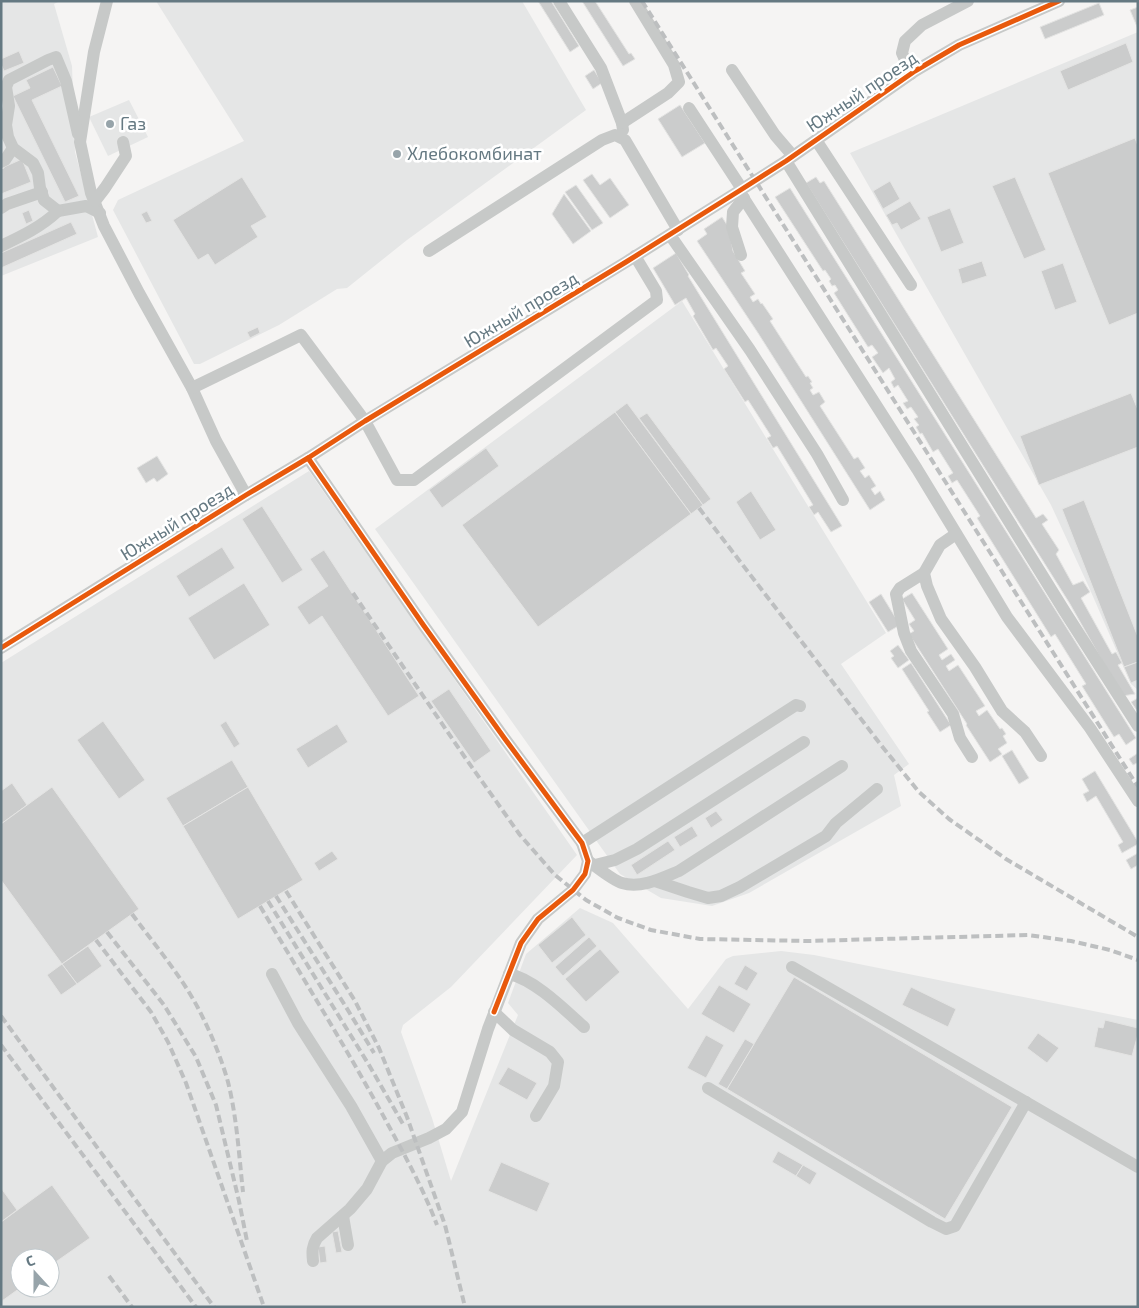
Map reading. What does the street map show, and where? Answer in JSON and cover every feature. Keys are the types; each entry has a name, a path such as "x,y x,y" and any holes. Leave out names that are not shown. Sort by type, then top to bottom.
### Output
{"street":[{"path":"80,142 94,52 107,1"},
{"path":"559,1 601,68 622,123 625,140 674,232 817,454 843,500"},
{"path":"622,123 668,93 679,82 674,65 635,1"},
{"path":"911,74 902,53 905,41 922,25 968,1"},
{"name":"Южный проезд","path":"1,648 308,458 365,420 742,192 911,74 959,45 1045,4 1058,1"},
{"path":"58,211 44,200 38,173 33,163 13,148 8,136 6,125 9,106 5,82 56,57 66,81 91,193 104,226 192,388 216,441 246,495"},
{"path":"732,70 790,158 1060,604 1138,726"},
{"path":"689,108 742,192 753,214 917,469 1007,618 1090,728 1138,801"},
{"path":"429,251 602,140 615,135 625,140"},
{"path":"816,140 911,285"},
{"path":"97,207 105,188 126,156 122,142"},
{"path":"1,162 5,160 13,148"},
{"path":"1,208 42,192"},
{"path":"741,255 732,227 733,212 742,192"},
{"path":"1,246 30,232 49,220 58,211 86,206 97,207"},
{"path":"192,388 301,335 365,420 398,480 414,480 657,300 656,291 636,256"},
{"path":"308,458 441,650 582,844 591,863 621,883 636,885 655,882 679,871 842,766"},
{"path":"956,534 940,545 924,573 900,588 896,594 904,633 910,651 953,714 960,738 972,758"},
{"path":"924,573 927,586 941,618 975,667 1002,711 1025,732 1041,756"},
{"path":"582,844 796,705 800,706"},
{"path":"591,863 614,860 637,849 804,742"},
{"path":"655,882 708,898 721,896 740,887 826,836 836,823 877,789"},
{"path":"313,1261 312,1251 317,1238 350,1209 367,1189 382,1161 392,1153 446,1129 462,1112 494,1012 522,943 538,920 573,890 591,863"},
{"path":"792,966 1138,1167"},
{"path":"272,974 298,1022 351,1106 382,1161"},
{"path":"509,974 518,976 548,995 584,1027"},
{"path":"494,1012 513,1030 550,1052 558,1062 554,1086 536,1116"},
{"path":"708,1088 946,1229 955,1226 1026,1102"},
{"path":"342,1216 348,1245"}],"shaded area":[{"path":"1,1 60,1 54,4 72,66 75,152 98,237 1,276"},
{"path":"156,1 522,1 586,110 407,240 347,288 337,289 279,325 200,364 194,364 113,210 118,200 244,141"},
{"path":"1138,32 1138,690 1131,684 1051,505 850,153"},
{"path":"129,100 148,137 108,156 89,117"},
{"path":"682,301 886,633 841,664 909,764 894,775 901,806 749,893 712,906 661,898 620,874 375,529"},
{"path":"309,471 577,855 451,987 403,1025 401,1032 432,1118 451,1181 518,1015 508,1003 526,954 580,908 613,923 688,1009 726,959 733,956 781,951 814,955 1138,1020 1138,1307 1,1307 1,663"}],"building":[{"path":"538,1 551,1 579,46 570,52"},
{"path":"582,1 595,1 629,54 631,53 635,59 623,66"},
{"path":"1099,3 1104,15 1045,39 1040,27"},
{"path":"1138,7 1138,29 1130,10"},
{"path":"1126,43 1133,62 1068,90 1060,71"},
{"path":"19,51 24,63 4,71 1,59"},
{"path":"53,67 62,86 32,100 79,196 65,202 13,96 30,88 26,80"},
{"path":"594,70 602,83 593,89 585,76"},
{"path":"680,105 705,143 682,157 658,119"},
{"name":"Газ","path":"112,118 116,126 109,130 105,121"},
{"path":"1135,138 1138,146 1138,313 1109,325 1048,173"},
{"path":"22,159 31,182 1,194 1,169"},
{"path":"592,174 600,185 610,178 629,205 610,218 583,180"},
{"path":"242,177 267,217 251,226 258,237 215,265 208,254 198,260 173,220"},
{"path":"816,177 820,183 824,181 1036,518 1043,514 1048,520 1042,524 1059,550 1056,554 1073,585 1083,581 1090,592 1081,598 1112,654 1116,652 1122,663 1118,665 1135,694 1122,696 1070,604 806,183"},
{"path":"1015,177 1046,250 1024,259 992,186"},
{"path":"890,181 900,199 883,209 873,191"},
{"path":"576,185 603,223 592,230 565,192"},
{"path":"790,188 1136,738 1126,745 1119,734 1114,737 1082,686 1086,684 1055,634 1051,637 977,518 980,516 957,480 952,483 948,476 953,473 938,449 933,452 922,433 920,434 916,427 919,425 914,419 918,417 911,407 907,409 903,403 908,401 898,385 894,388 891,382 895,379 889,368 883,373 872,357 878,353 872,345 868,347 834,293 838,290 835,285 832,286 829,281 831,279 825,270 823,271 775,197"},
{"path":"564,194 591,231 573,244 552,214"},
{"path":"910,201 921,219 901,230 897,223 892,225 886,215"},
{"path":"950,208 964,243 941,252 927,217"},
{"path":"29,210 33,221 26,224 22,213"},
{"path":"147,211 152,221 146,223 141,214"},
{"path":"722,217 729,228 733,251 745,271 741,273 755,294 750,297 753,302 758,299 773,319 770,321 806,377 808,376 812,382 810,383 813,388 810,390 813,395 819,392 825,402 820,406 854,459 858,457 865,468 860,471 865,478 869,475 876,486 871,489 875,495 880,491 885,500 870,510 758,333 697,241 707,234 704,229"},
{"path":"71,222 77,234 1,268 1,253"},
{"path":"676,253 688,276 842,526 831,532 818,512 814,515 809,507 813,505 777,446 773,448 767,438 771,436 748,400 745,402 724,369 728,366 716,348 713,350 693,316 695,314 686,298 675,305 653,268"},
{"path":"982,261 987,276 962,284 958,269"},
{"path":"1063,263 1077,302 1055,310 1041,271"},
{"path":"258,327 260,333 250,338 247,332"},
{"path":"1131,393 1138,410 1138,447 1039,485 1020,436"},
{"path":"627,403 703,505 691,514 615,412"},
{"path":"615,412 691,514 538,627 462,525"},
{"path":"647,413 711,499 703,505 639,418"},
{"path":"486,448 499,466 442,508 429,490"},
{"path":"157,456 168,474 157,482 154,478 146,483 137,468"},
{"path":"751,491 776,530 760,540 736,502"},
{"path":"1084,500 1138,637 1138,662 1124,667 1062,509"},
{"path":"262,506 303,570 282,583 242,519"},
{"path":"222,547 235,568 189,597 176,576"},
{"path":"324,550 419,696 388,716 322,616 309,625 297,607 328,586 310,559"},
{"path":"244,583 270,625 214,660 188,618"},
{"path":"912,593 948,649 939,655 942,660 951,654 955,660 946,666 949,671 958,665 985,706 976,711 979,716 987,710 1000,729 1002,728 1006,734 1003,736 1007,743 998,749 1002,754 990,762 909,634 914,631 909,624 915,620 902,599"},
{"path":"881,594 900,625 888,632 869,602"},
{"path":"898,645 909,660 898,668 891,658 894,656 890,651"},
{"path":"1138,662 1138,680 1131,683 1124,667"},
{"path":"911,663 951,725 940,732 902,669"},
{"path":"449,689 491,751 474,763 431,701"},
{"path":"1138,698 1138,712 1131,702"},
{"path":"103,721 145,780 119,799 77,740"},
{"path":"226,721 240,744 234,748 220,725"},
{"path":"337,724 348,742 308,768 296,749"},
{"path":"1012,750 1029,778 1019,784 1002,756"},
{"path":"1138,753 1138,764 1133,765 1129,759"},
{"path":"232,760 248,787 183,826 166,798"},
{"path":"1095,771 1138,842 1138,844 1122,853 1118,845 1123,842 1096,796 1087,802 1083,794 1089,791 1082,779"},
{"path":"12,783 27,805 1,824 1,791"},
{"path":"52,787 139,909 62,964 1,880 1,824"},
{"path":"248,787 303,880 238,919 183,826"},
{"path":"716,811 723,820 711,828 705,818"},
{"path":"692,826 698,836 680,847 674,837"},
{"path":"668,841 675,850 637,875 631,865"},
{"path":"332,851 338,859 319,871 314,863"},
{"path":"1138,853 1138,865 1131,869 1126,860"},
{"path":"572,917 586,935 552,963 538,945"},
{"path":"589,937 597,946 563,976 555,967"},
{"path":"88,946 102,966 77,984 62,964"},
{"path":"600,949 620,972 586,1002 565,979"},
{"path":"62,964 77,984 61,995 47,975"},
{"path":"745,965 758,973 747,991 734,984"},
{"path":"794,977 1012,1107 945,1219 727,1089"},
{"path":"719,985 751,1004 734,1033 701,1014"},
{"path":"911,987 956,1009 948,1027 902,1005"},
{"path":"1105,1020 1138,1028 1132,1056 1094,1047 1098,1027 1103,1028"},
{"path":"1038,1033 1059,1048 1047,1063 1027,1048"},
{"path":"706,1035 724,1045 706,1078 687,1068"},
{"path":"745,1039 754,1044 727,1089 718,1084"},
{"path":"508,1067 537,1083 527,1100 498,1084"},
{"path":"778,1151 803,1165 796,1176 772,1162"},
{"path":"501,1162 550,1183 537,1212 488,1191"},
{"path":"803,1165 817,1173 810,1185 796,1176"},
{"path":"52,1185 90,1238 60,1259 60,1248 10,1248 10,1295 2,1301 1,1222"},
{"path":"1,1188 17,1210 1,1222"},
{"path":"338,1231 342,1252 336,1253 332,1232"},
{"path":"325,1246 327,1262 320,1263 318,1247"}],"railway":[{"path":"642,1 1138,787"},
{"path":"699,508 919,792 949,819 1006,859 1138,937"},
{"path":"353,593 520,835 555,875 586,900 618,918 651,930 700,939 809,941 1028,935 1071,941 1110,950 1138,960"},
{"path":"286,891 355,1001 379,1048 407,1117 445,1225 465,1307"},
{"path":"276,896 374,1053"},
{"path":"268,901 403,1124"},
{"path":"260,906 370,1092 413,1171 437,1225"},
{"path":"132,914 183,983 198,1008 215,1044 228,1082 234,1109 243,1192"},
{"path":"107,932 164,1005 196,1057 216,1105 247,1241"},
{"path":"96,940 151,1012 168,1042 186,1083 264,1307"},
{"path":"1,1016 214,1307"},
{"path":"1,1045 196,1307"},
{"path":"109,1276 132,1307"}],"cycle path":[{"path":"1,648 739,191 786,161 915,71 959,45 1059,1"},
{"path":"308,458 424,626 582,843 588,861 585,874 573,890 538,919 521,943 494,1012"}],"place":[{"name":"Газ","path":"110,124"},
{"name":"Хлебокомбинат","path":"397,154"}]}
